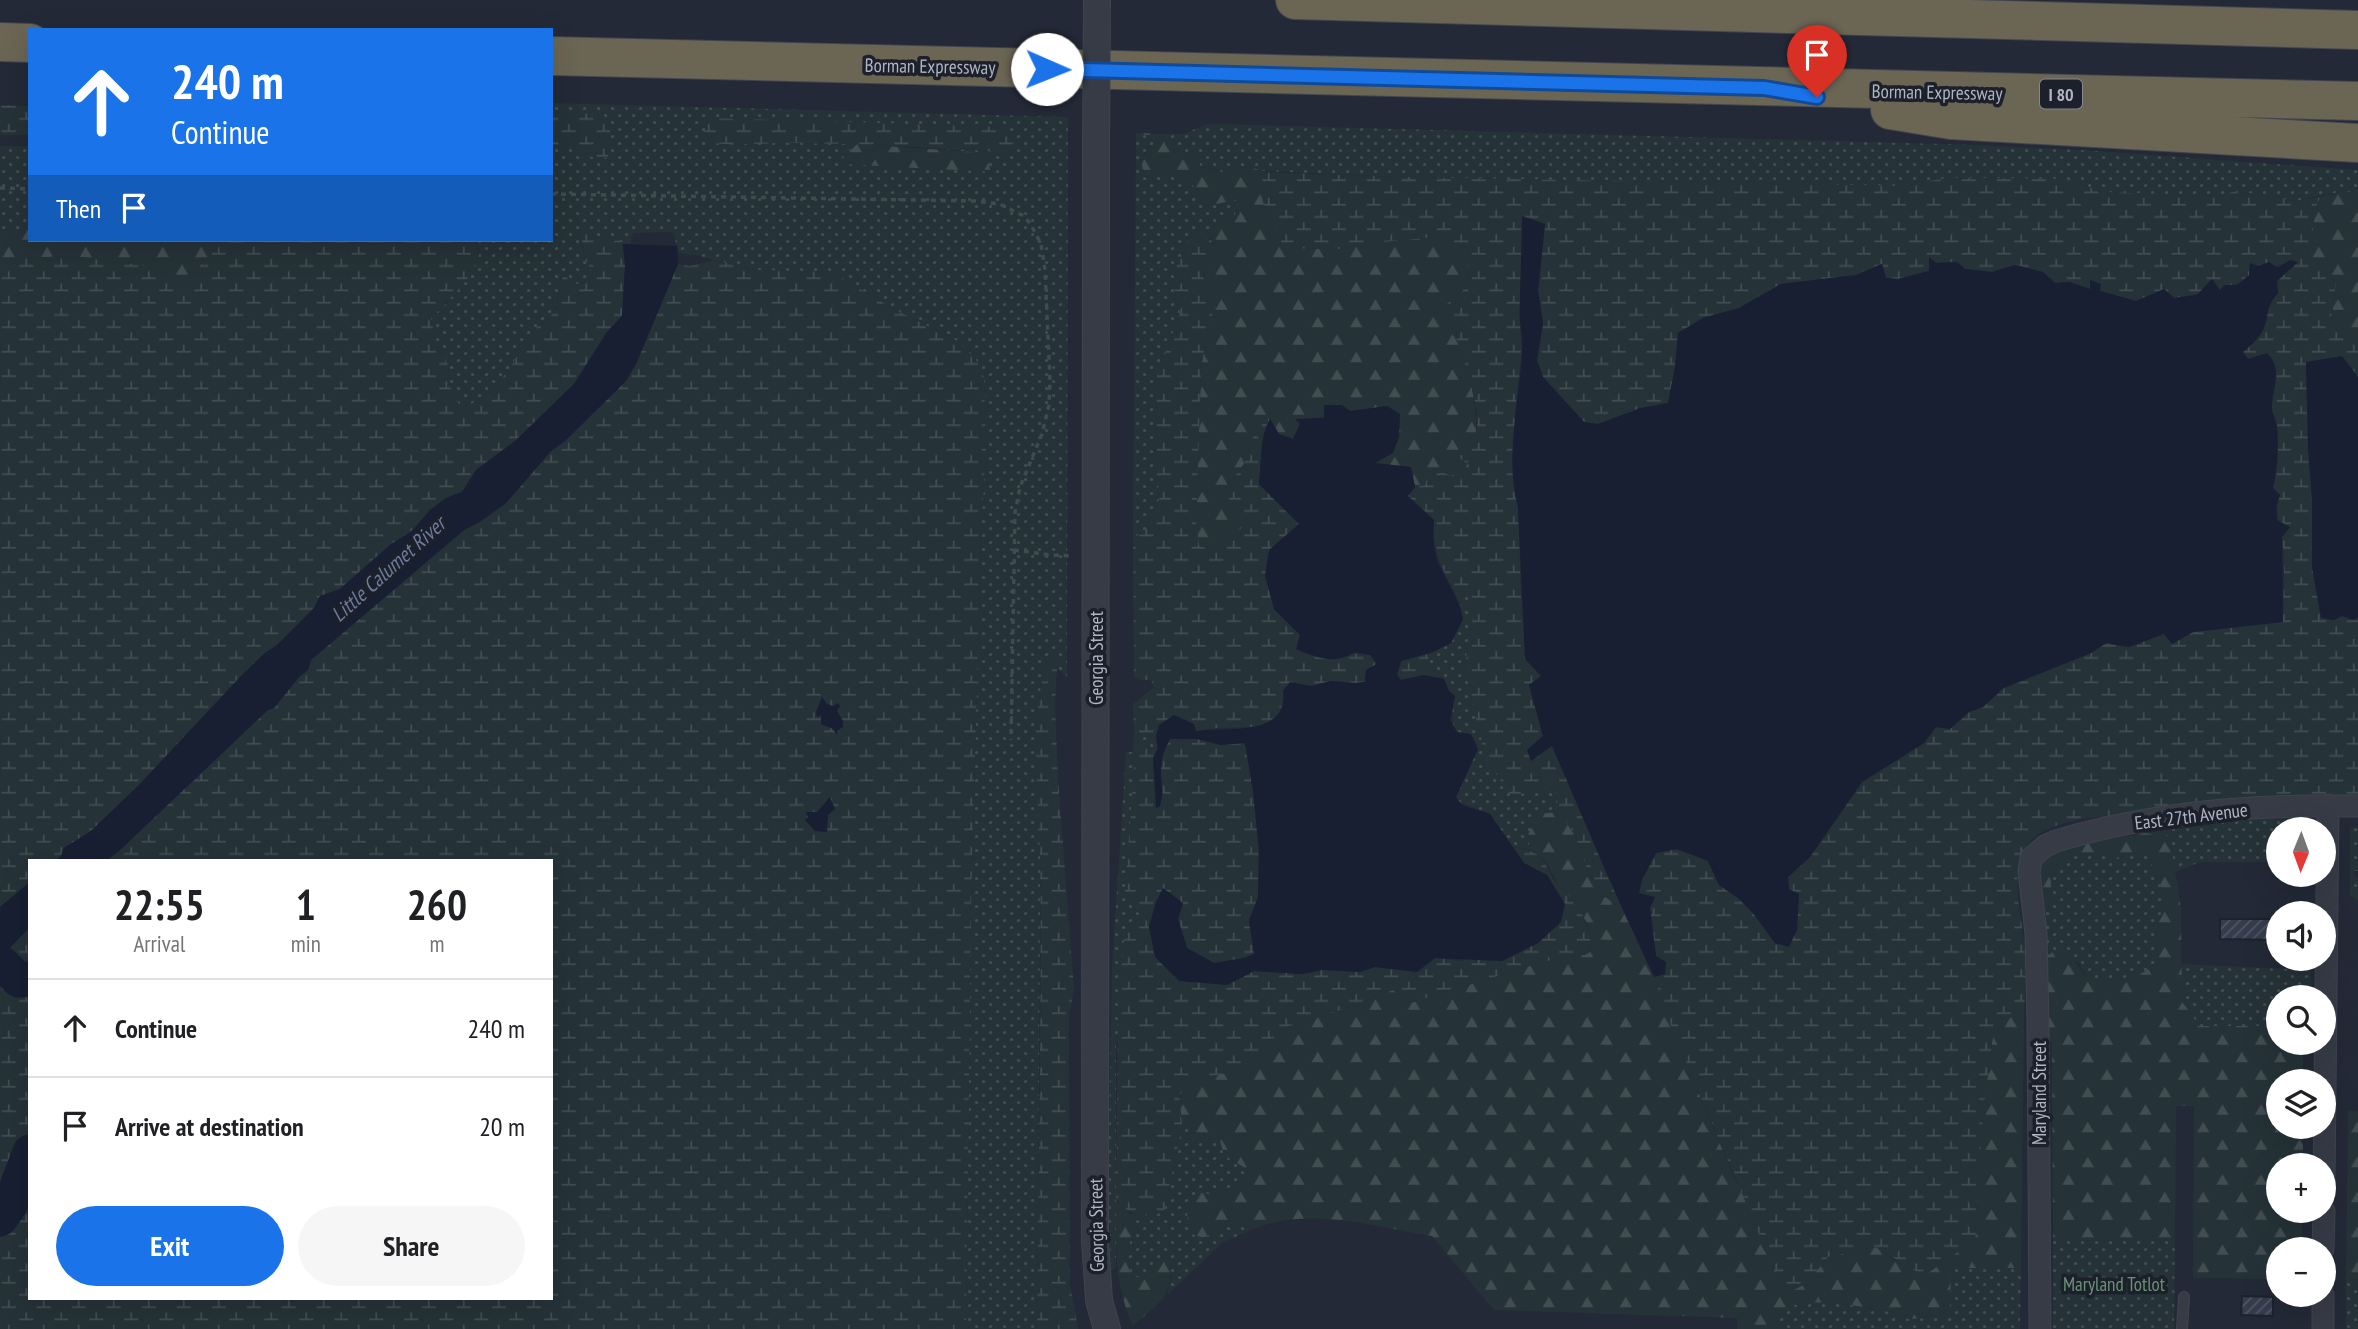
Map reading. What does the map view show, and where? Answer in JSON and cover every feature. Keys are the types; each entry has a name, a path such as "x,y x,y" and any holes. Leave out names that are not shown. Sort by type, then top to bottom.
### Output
{"highway":[{"path":"1295,0 2358,30"},
{"path":"1628,9 1674,0"},
{"path":"0,42 28,43"},
{"name":"Borman Expressway","path":"553,56 2358,101"},
{"path":"1764,88 1951,120 2358,143"}],"street":[{"name":"Georgia Street","path":"1097,0 1095,1241 1105,1322"},
{"name":"East 27th Avenue","path":"2031,858 2056,841 2134,822 2287,805 2358,806"},
{"path":"2324,1153 2328,805"},
{"name":"Maryland Street","path":"2031,858 2029,872 2036,934 2038,1024 2040,1329"},
{"path":"2323,1307 2323,1329"}],"lane":[{"path":"2182,1329 2184,1297"}],"path":[{"path":"0,188 28,188"},
{"path":"553,194 975,201 1000,204 1022,215 1036,233 1044,259 1050,381 1046,420 1016,501 1011,740"},
{"path":"1014,550 1051,555 1096,556"}],"green space":[{"path":"553,103 1068,117 1067,677 1057,668 1052,649 1039,699 1036,751 1040,855 1037,1329 966,1329 971,907 981,526 986,454 984,378 981,366 961,343 892,308 832,272 755,270 679,253 673,232 633,233 630,245 623,244 621,240 609,241 591,236 592,233 581,241 593,278 572,286 564,275 559,281 553,313 537,327 505,375 486,394 460,409 451,389 448,365 436,344 431,318 448,302 480,250 474,242 553,242 553,146 577,150 584,113 553,113","holes":["711,118 1007,127 1008,136 1014,137 1010,155 900,145 986,155 843,158 857,144 796,143"]},
{"path":"0,105 28,106 28,135 0,135"},
{"path":"553,113 584,113 611,118 608,158 584,156 577,150 553,146"},
{"path":"711,118 1007,127 1008,136 1014,137 1010,155 989,151 872,145 704,142 703,134"},
{"path":"1215,124 2082,150 2358,170 2358,192 2339,192 2295,201 2262,194 2233,192 2218,196 2100,192 2060,179 1948,178 1899,186 1398,177 1262,171 1248,166 1221,172 1200,166 1199,155 1173,149 1159,134 1183,134"},
{"path":"1136,133 1143,133 1156,143 1143,157 1145,177 1169,172 1192,184 1206,206 1236,199 1235,218 1218,221 1209,234 1189,233 1186,247 1177,265 1174,288 1181,310 1154,384 1157,410 1155,464 1160,497 1148,526 1142,534 1133,537"},
{"path":"1143,133 1159,134 1173,149 1199,155 1200,167 1221,172 1248,166 1262,171 1263,202 1343,249 1435,237 1461,247 1471,275 1462,292 1444,306 1462,352 1474,400 1476,433 1467,482 1415,487 1411,467 1374,463 1387,406 1296,420 1300,424 1293,439 1279,434 1270,419 1257,425 1244,464 1226,488 1246,525 1212,550 1199,546 1196,523 1201,369 1208,324 1217,306 1207,289 1205,269 1214,244 1209,234 1218,221 1235,218 1236,200 1206,206 1192,184 1169,172 1145,178 1143,158 1156,143"},
{"path":"857,144 972,152 986,155 991,172 842,164 843,158"},
{"path":"0,146 28,146 28,230 0,230"},
{"path":"1262,172 1899,186 1948,178 2060,179 2100,192 2218,196 2233,192 2262,194 2295,201 2320,197 2314,212 2312,260 2336,283 2331,321 2358,338 2358,377 2341,356 2306,363 2312,499 2342,616 2354,620 2358,617 2358,795 2308,794 2081,819 2052,827 2033,838 2022,856 2018,883 2025,955 2024,1015 1995,1020 1983,1112 1975,1240 1924,1276 1875,1247 1828,1257 1807,1283 1785,1295 1674,1034 1654,977 1665,974 1656,956 1650,908 1639,893 1642,880 1656,853 1677,849 1708,861 1719,885 1753,913 1775,943 1789,889 1788,877 1810,857 1862,782 1924,743 1936,727 1950,729 1969,712 1983,707 2003,689 2091,653 2106,643 2129,647 2164,633 2172,644 2193,632 2283,622 2284,559 2277,512 2280,495 2273,488 2278,461 2277,425 2271,408 2276,380 2248,359 2243,352 2263,330 2269,308 2278,293 2277,281 2297,262 2290,260 2238,283 2225,285 2220,290 2174,298 2164,289 2136,301 2099,291 2090,280 2090,289 2069,282 2055,283 2043,272 2016,265 1992,272 1965,269 1957,262 1936,263 1929,258 1929,271 1898,279 1886,278 1882,264 1856,275 1781,284 1739,308 1703,318 1678,333 1668,403 1641,408 1598,424 1584,422 1543,377 1537,360 1543,323 1538,291 1545,225 1522,216 1523,257 1519,311 1522,350 1515,412 1514,489 1518,507 1521,594 1541,677 1529,685 1544,737 1552,745 1622,909 1604,896 1588,871 1575,835 1559,812 1553,780 1544,789 1511,796 1486,759 1464,670 1474,611 1464,585 1460,603 1445,573 1437,554 1433,520 1408,496 1415,487 1425,485 1429,473 1438,471 1467,481 1469,465 1458,457 1475,438 1476,407 1467,370 1444,306 1462,292 1471,275 1461,247 1435,237 1343,249 1306,249 1283,245 1263,202"},
{"path":"2339,192 2358,192 2358,338 2331,321 2336,283 2312,260 2314,212 2320,197"},
{"path":"0,230 28,230 28,242 229,242 212,253 188,284 146,266 72,256 0,259"},
{"path":"580,231 592,232 592,236 608,241 622,240 625,266 622,316 607,332 574,384 515,441 476,470 462,492 446,498 430,510 413,530 390,545 340,589 320,596 314,608 242,675 139,785 91,831 64,848 57,859 28,859 28,884 0,907 0,259 72,256 146,266 188,284 212,253 229,242 474,242 479,253 473,271 431,318 436,344 448,365 451,389 461,408 475,402 496,385 537,327 550,317 556,305 559,281 565,275 573,286 593,278 585,259"},
{"path":"1189,233 1209,234 1213,255 1203,275 1207,290 1217,306 1208,324 1201,369 1196,523 1199,546 1212,550 1246,525 1230,502 1226,488 1244,464 1257,425 1262,418 1270,419 1262,442 1259,484 1299,524 1269,550 1274,609 1300,635 1296,649 1370,655 1377,664 1366,670 1365,682 1331,681 1311,686 1290,682 1278,717 1260,727 1196,731 1159,725 1156,736 1143,737 1134,730 1133,704 1154,687 1151,680 1134,677 1133,537 1142,534 1148,526 1160,497 1155,464 1157,410 1154,384 1181,310 1174,277"},
{"path":"714,260 755,270 832,272 892,308 961,343 981,366 984,378 986,454 981,526 971,907 966,1329 0,1329 0,958 28,929 28,1300 553,1300 553,859 108,859 268,709 274,708 308,670 311,660 464,530 506,503 551,451 565,441 626,381 636,364 678,264 690,266"},
{"path":"1464,584 1474,611 1464,670 1474,707 1553,779 1559,812 1537,815 1528,835 1530,850 1512,846 1490,814 1459,802 1456,797 1478,749 1454,727 1452,716 1455,696 1449,691 1444,679 1430,667 1428,654 1451,643 1463,619 1460,603"},
{"path":"1052,648 1057,668 1055,705 1058,779 1074,988 1069,1017 1070,1284 1078,1329 1037,1329 1040,853 1036,749 1039,698"},
{"path":"1428,654 1430,667 1444,679 1424,675 1401,680 1397,675 1401,661"},
{"path":"1134,730 1143,737 1156,736 1157,751 1146,745 1128,899 1144,920 1116,1044 1116,1268 1111,1271 1108,1193 1112,967 1126,752 1133,752"},
{"path":"1170,739 1197,739 1221,745 1245,743 1259,851 1258,897 1249,921 1254,954 1214,963 1187,948 1178,919 1149,927 1227,984 1254,971 1302,974 1322,970 1360,972 1375,967 1417,972 1435,958 1463,961 1547,876 1524,863 1512,846 1534,853 1544,861 1560,888 1580,911 1592,950 1585,955 1571,955 1536,964 1411,1003 1393,990 1286,1027 1238,1070 1199,1079 1179,1095 1182,1126 1164,1212 1143,1216 1133,1213 1116,1200 1118,1000 1125,931 1143,919 1125,891 1136,744 1146,745 1157,751 1153,759 1156,808 1160,806 1161,769"},
{"path":"1559,812 1575,835 1588,871 1604,896 1622,909 1654,977 1674,1034 1736,1182 1807,1283 1828,1257 1876,1247 1896,1261 1975,1240 1983,1112 1995,1020 2024,1015 2021,1268 1951,1268 1950,1318 1899,1319 1898,1313 1821,1302 1791,1306 1779,1311 1778,1329 1737,1329 1737,1318 1494,1310 1432,1236 1365,1224 1342,1220 1297,1219 1274,1222 1253,1229 1240,1225 1228,1226 1204,1238 1191,1234 1187,1215 1197,1192 1216,1195 1243,1181 1245,1168 1224,1155 1220,1141 1192,1142 1192,1130 1182,1126 1179,1095 1199,1079 1238,1070 1286,1027 1393,990 1411,1003 1536,964 1571,955 1585,955 1592,951 1587,923 1572,899 1559,887 1546,861 1530,850 1528,835 1537,814"},
{"path":"2284,815 2298,817 2268,817"},
{"path":"2266,817 2266,862 2200,862 2175,872 2168,836 2144,833"},
{"path":"2350,828 2358,828 2358,871 2353,871 2358,878 2358,899 2350,896"},
{"path":"2144,833 2168,836 2181,908 2182,1002 2197,1026 2266,1026 2266,1055 2303,1055 2303,1069 2266,1069 2266,1139 2303,1139 2303,1153 2266,1153 2266,1223 2302,1223 2302,1237 2266,1237 2266,1279 2193,1278 2194,1106 2176,1106 2175,1241 2053,1240 2052,1042 2048,1042 2047,957 2055,950 2066,950 2089,980 2135,976 2159,960 2154,941 2166,894 2146,852 2114,858 2101,852 2069,857 2050,870 2052,899 2049,909 2042,915 2039,883 2041,865 2057,853"},
{"path":"2101,852 2114,858 2146,852 2166,894 2154,941 2159,960 2143,973 2127,978 2089,980 2078,962 2047,957 2042,915 2052,899 2050,870 2069,857"},
{"path":"2181,964 2266,968 2266,971 2311,971 2312,985 2266,985 2266,1026 2197,1026 2182,1002"},
{"path":"2348,1111 2358,1111 2358,1280 2346,1279"},
{"path":"1182,1126 1220,1140 1224,1155 1245,1168 1243,1181 1215,1195 1204,1238 1228,1226 1240,1225 1253,1229 1222,1243 1168,1294 1171,1274 1133,1278 1125,1259 1138,1215 1164,1212"},
{"path":"1116,1200 1130,1214 1138,1215 1125,1259 1133,1278 1148,1276 1155,1258 1169,1263 1169,1284 1162,1299 1133,1326 1119,1280"},
{"name":"Maryland Totlot","path":"2053,1240 2175,1241 2174,1329 2053,1329"},
{"path":"1950,1268 2021,1268 2020,1329 1778,1329 1779,1311 1805,1303 1853,1305 1898,1313 1899,1318 1950,1318"},
{"path":"2346,1279 2358,1280 2358,1329 2346,1329"}],"water":[{"path":"1522,216 1545,224 1538,291 1543,323 1537,360 1543,377 1584,422 1598,424 1641,408 1668,403 1678,333 1703,318 1739,308 1781,284 1856,275 1882,264 1886,278 1898,279 1929,271 1929,257 1936,263 1957,262 1965,269 1992,272 2015,265 2043,272 2055,283 2069,282 2090,289 2090,280 2101,284 2100,291 2136,301 2164,289 2174,298 2197,295 2212,279 2220,290 2225,285 2238,285 2249,275 2250,263 2258,266 2269,262 2278,268 2290,260 2298,262 2277,281 2278,293 2269,308 2263,330 2243,352 2248,359 2267,353 2276,371 2272,408 2277,427 2278,450 2273,488 2280,495 2276,507 2277,520 2290,527 2282,537 2283,622 2193,632 2172,644 2164,634 2129,647 2106,643 2091,653 2003,688 1983,707 1969,712 1950,729 1936,727 1924,743 1862,782 1810,857 1788,877 1789,889 1799,894 1797,930 1789,947 1775,943 1753,913 1719,885 1708,861 1677,849 1656,853 1642,880 1639,893 1655,897 1650,908 1656,956 1666,962 1665,974 1654,977 1552,746 1531,761 1527,750 1543,736 1529,685 1541,676 1525,659 1518,507 1512,468 1522,351"},
{"path":"623,244 677,246 678,264 636,364 626,381 565,441 551,451 506,503 464,530 311,660 308,670 274,708 268,710 119,851 109,859 57,859 64,848 91,831 139,785 242,675 314,608 320,596 340,589 390,545 413,530 430,510 446,498 462,492 476,470 515,441 574,384 607,332 622,316 625,266"},
{"path":"2342,356 2358,377 2358,617 2354,620 2342,616 2334,620 2321,618 2312,567 2306,362"},
{"path":"1324,405 1342,405 1350,411 1387,406 1400,414 1399,437 1393,453 1375,463 1411,467 1415,487 1408,496 1434,520 1437,559 1456,597 1463,619 1451,643 1433,652 1401,661 1397,675 1401,680 1424,675 1444,679 1449,691 1455,696 1450,720 1457,732 1471,734 1478,749 1456,797 1462,805 1490,814 1524,863 1547,875 1565,904 1561,922 1538,943 1502,961 1435,958 1417,972 1375,967 1360,972 1322,970 1302,974 1254,971 1227,985 1179,981 1155,957 1149,927 1163,888 1183,903 1178,919 1187,948 1214,963 1244,958 1254,954 1249,921 1258,897 1259,851 1245,743 1221,745 1197,739 1170,739 1161,769 1160,806 1156,808 1153,758 1158,748 1156,736 1159,725 1174,715 1194,724 1196,731 1253,727 1276,716 1282,706 1283,691 1290,682 1311,686 1331,681 1365,682 1366,670 1377,664 1370,655 1355,652 1333,659 1296,649 1300,635 1274,609 1265,576 1269,550 1299,524 1259,484 1266,426 1270,419 1279,434 1293,439 1300,424 1295,419 1324,418"},
{"path":"822,697 827,704 833,706 838,703 840,706 837,711 843,721 843,727 838,730 837,735 833,729 821,724 821,715 817,717 816,712"},
{"path":"830,797 835,809 828,815 827,832 815,831 805,820 808,817 806,812 817,812"},
{"path":"28,884 28,929 0,958 0,907"}],"building":[{"path":"2220,919 2266,919 2266,940 2220,939"},
{"path":"2242,1296 2266,1297 2266,1307 2273,1307 2273,1316 2241,1315"}],"waterway":[{"name":"Little Calumet River","path":"0,962 19,980 28,979"},
{"name":"Little Calumet River","path":"0,1219 10,1205 28,1157"}],"route":[{"path":"1047,69 1764,88 1817,97"}]}
